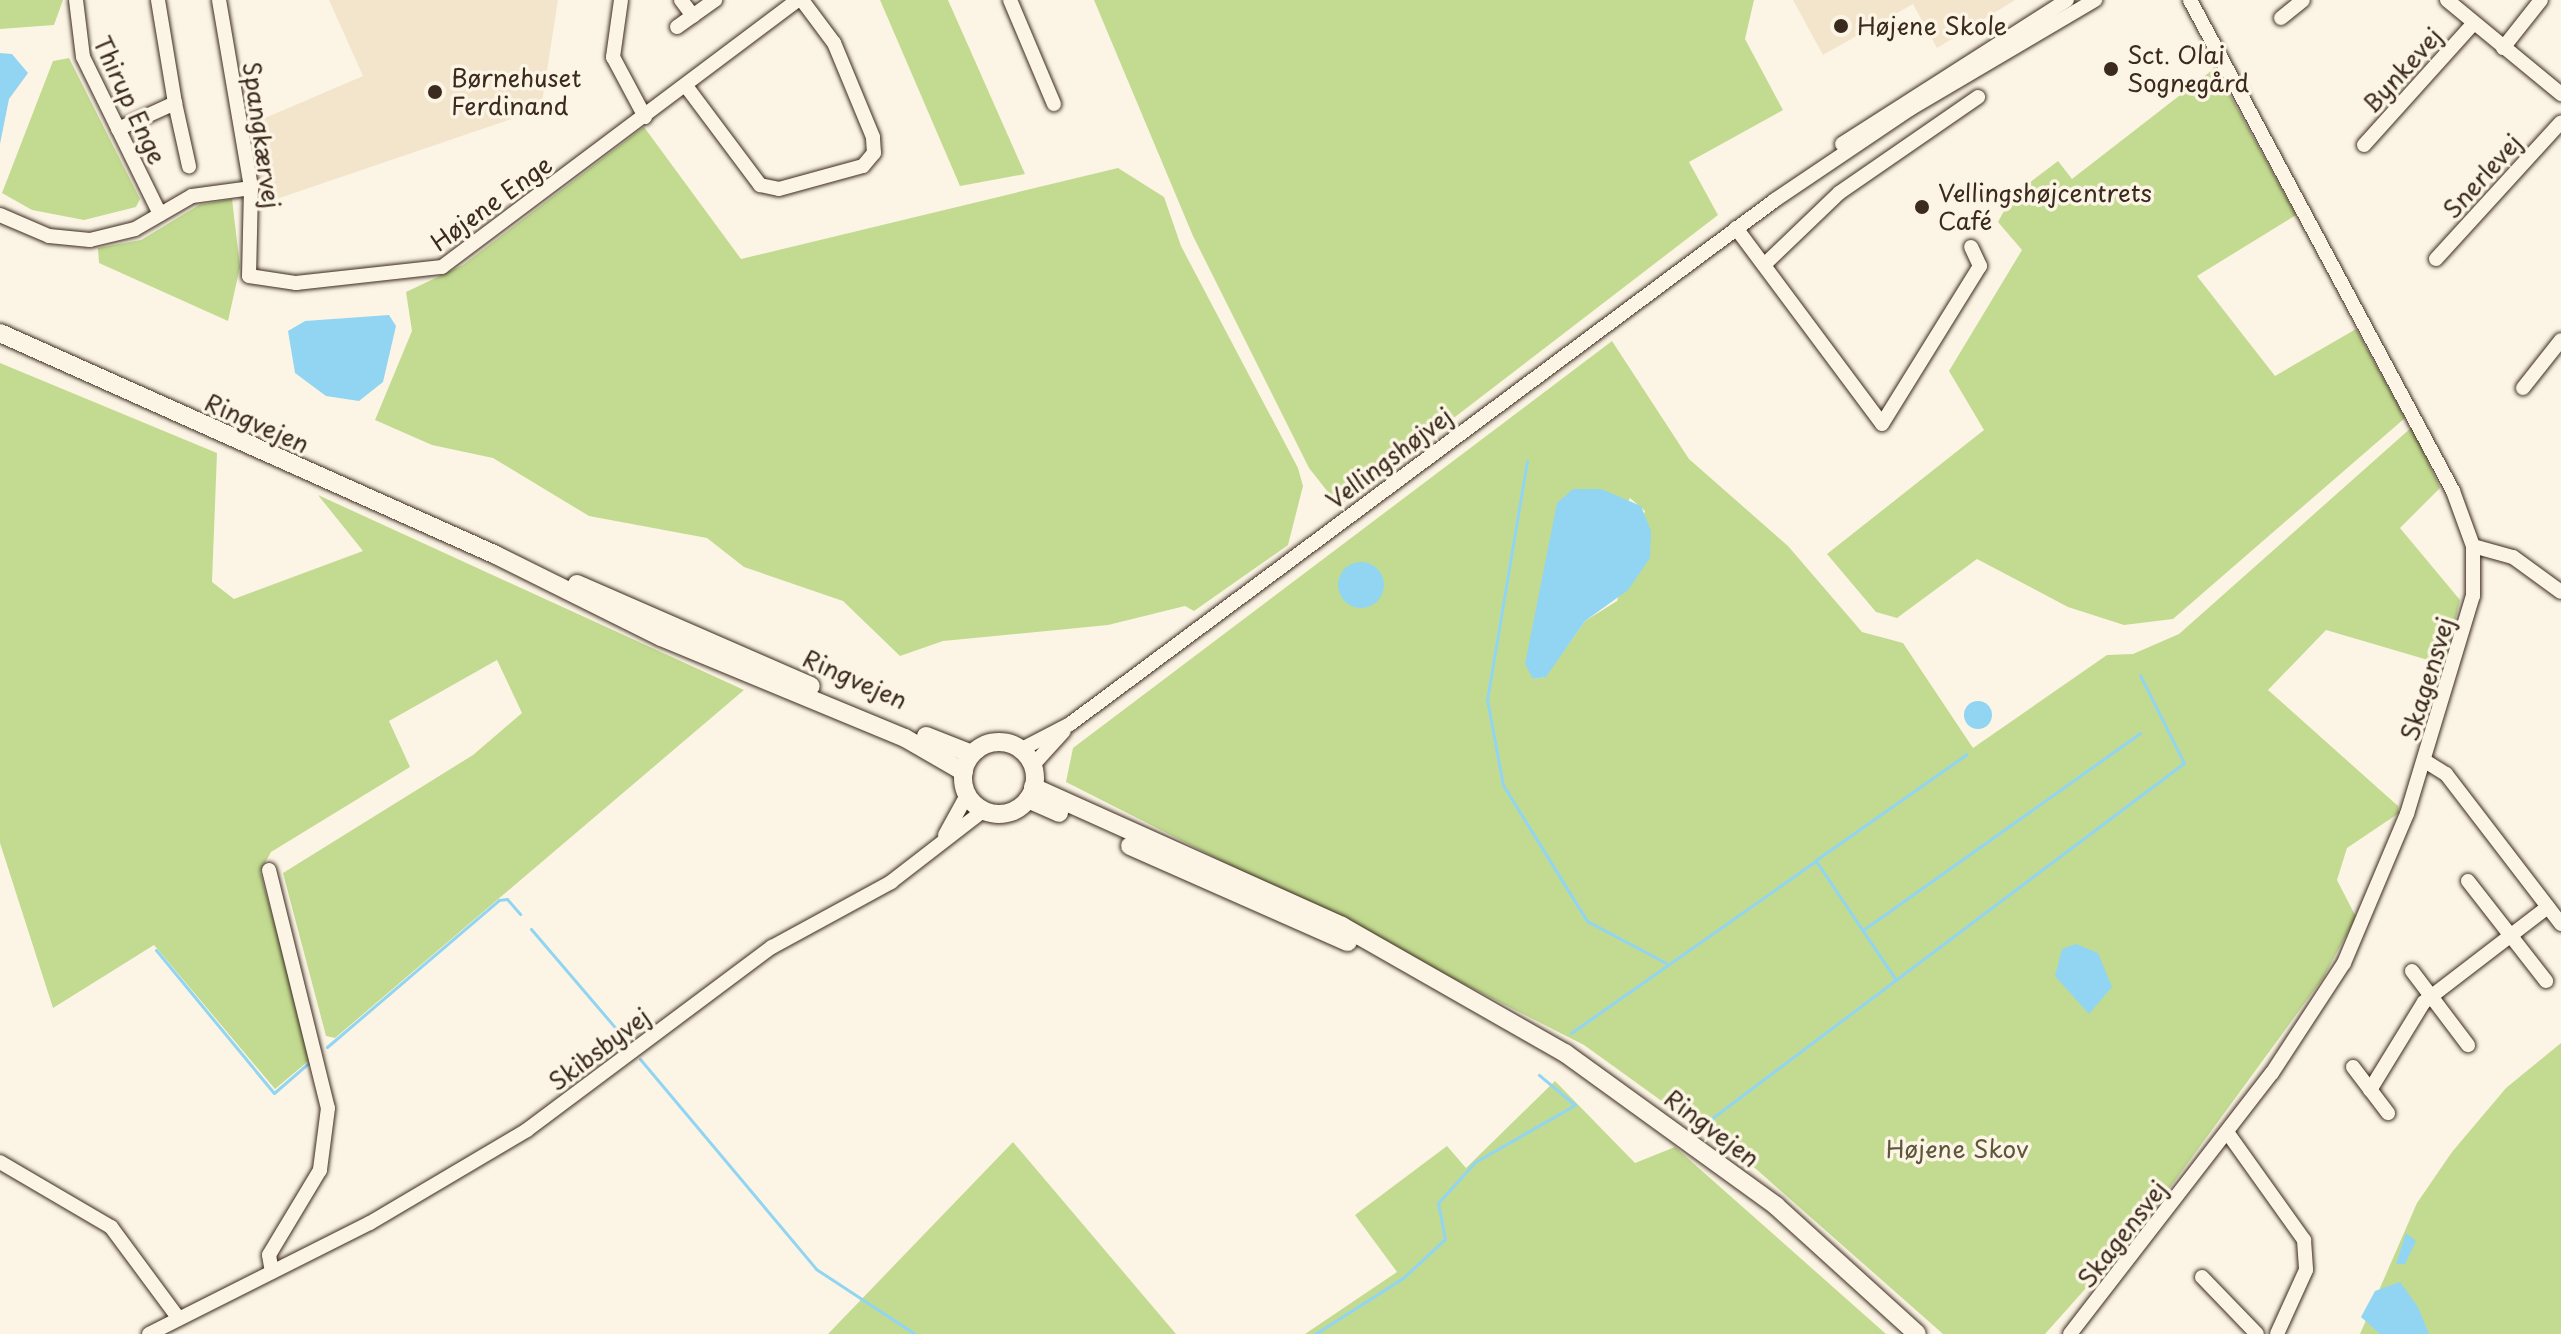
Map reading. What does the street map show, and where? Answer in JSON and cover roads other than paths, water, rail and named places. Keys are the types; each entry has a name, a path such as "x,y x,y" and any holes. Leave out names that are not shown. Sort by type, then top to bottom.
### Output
{"main road":[{"name":"Ringvejen","path":"0,333 496,555 972,754"},
{"name":"Ringvejen","path":"496,555 661,637 905,738 964,772"},
{"path":"999,742 1020,750 1032,766 1030,793 1008,812 984,810 967,795 964,772 972,754 999,742"},
{"name":"Ringvejen","path":"1030,793 1260,886 1457,989 1677,1129 1796,1223 1917,1334"}],"street":[{"name":"Thirup Enge","path":"76,0 83,57 160,214"},
{"path":"158,0 189,166"},
{"name":"Spangkærvej","path":"219,0 251,188 249,276"},
{"path":"621,0 613,57 645,117"},
{"path":"681,0 693,16"},
{"path":"677,27 715,0"},
{"name":"Højene Enge","path":"249,276 296,283 442,267 800,0 834,43 873,137 870,161 768,188 686,86"},
{"path":"1010,0 1054,104"},
{"name":"Vellingshøjvej","path":"1775,200 1904,98 2067,0"},
{"name":"Vellingshøjvej","path":"1020,750 1070,724 1775,200 1921,102 2095,0"},
{"name":"Skagensvej","path":"2070,1334 2227,1132 2344,963 2425,761 2469,617 2473,546 2415,416 2190,0"},
{"path":"2281,18 2303,0"},
{"path":"2447,0 2561,94"},
{"path":"2503,48 2541,0"},
{"name":"Bynkevej","path":"2364,145 2473,24"},
{"path":"1764,265 1839,193 1978,97"},
{"path":"118,129 175,103"},
{"name":"Snerlevej","path":"2436,259 2561,122"},
{"path":"0,215 49,236 90,240 160,214 192,196 251,188"},
{"path":"1736,228 1882,424 1980,266 1971,247"},
{"path":"2523,388 2561,340"},
{"path":"2473,546 2513,557 2561,592"},
{"name":"Vellingshøjvej","path":"1032,766 1070,724"},
{"path":"2425,761 2446,774 2561,924"},
{"name":"Skibsbyvej","path":"940,842 967,795"},
{"name":"Skibsbyvej","path":"149,1334 272,1272 527,1130 772,947 872,894 984,810"},
{"path":"269,870 328,1108 320,1170 269,1255 272,1272"},
{"path":"2468,881 2546,981"},
{"path":"2370,1090 2431,996 2548,907"},
{"path":"2412,971 2468,1045"},
{"path":"2353,1067 2388,1113"},
{"path":"2227,1132 2304,1240 2306,1270 2277,1334"},
{"path":"0,1162 111,1227 179,1319"},
{"path":"2202,1277 2257,1334"}],"water":[{"path":"0,53 12,54 28,73 9,99 0,144"},
{"path":"389,315 396,326 383,382 359,401 326,396 295,373 288,331 305,321"},
{"path":"1573,489 1601,489 1641,506 1651,531 1650,558 1628,590 1585,621 1546,677 1533,679 1525,664 1557,503"},
{"path":"1361,562 1377,569 1384,585 1377,601 1361,608 1345,601 1338,585 1345,569"},
{"path":"1978,701 1988,705 1992,715 1988,725 1978,729 1968,725 1964,715 1968,705"},
{"path":"2076,944 2098,953 2112,987 2089,1014 2055,976 2062,949"},
{"path":"2406,1233 2416,1241 2405,1264 2396,1264"},
{"path":"2400,1282 2418,1307 2429,1334 2380,1334 2361,1317 2375,1291"}],"waterway":[{"path":"1527,461 1487,699 1503,785 1587,921 1666,963"},
{"path":"1707,1122 2184,763 2140,675"},
{"path":"1863,930 2140,733"},
{"path":"1816,860 1967,754"},
{"path":"1571,1033 1816,861 1896,980"},
{"path":"327,1047 499,900 507,899 520,914"},
{"path":"531,929 618,1031"},
{"path":"156,950 274,1093 311,1061"},
{"path":"640,1059 816,1269 915,1334"},
{"path":"1315,1334 1403,1278 1445,1239 1438,1203 1475,1162 1575,1105 1539,1075"}],"place":[{"name":"Højene Skole","path":"1841,26"},
{"name":"Sct. Olai Sognegård","path":"2111,69"},
{"name":"Børnehuset Ferdinand","path":"435,92"},
{"name":"Vellingshøjcentrets Café","path":"1922,207"}],"park label":[{"name":"Højene Skov","path":"1957,1149"}]}
